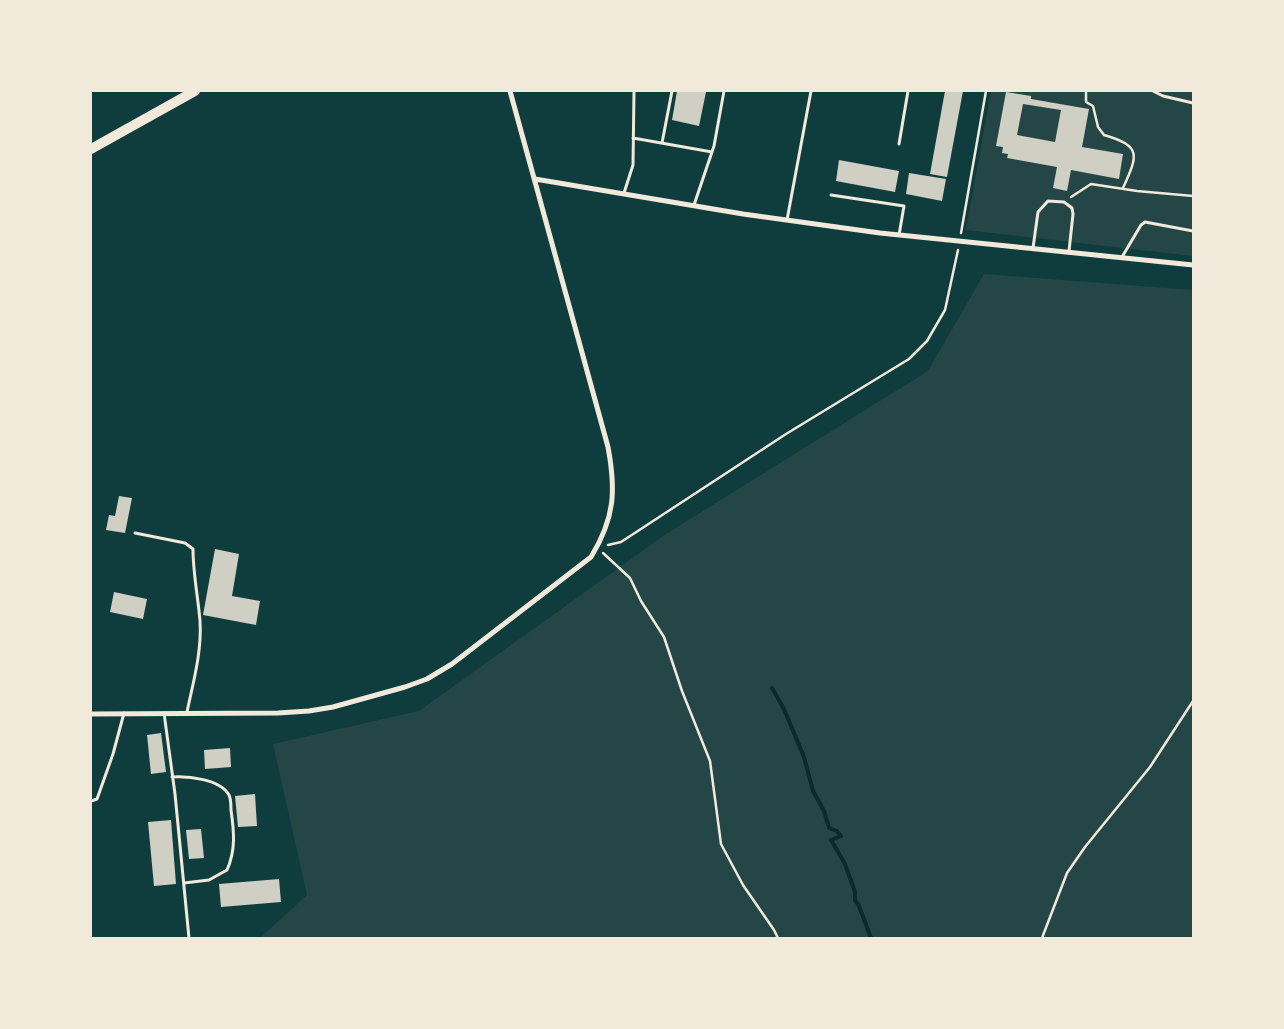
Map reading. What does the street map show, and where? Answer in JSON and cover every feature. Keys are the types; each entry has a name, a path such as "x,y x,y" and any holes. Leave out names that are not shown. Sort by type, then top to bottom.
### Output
{"main road":[{"path":"91,149 195,91"}],"street":[{"path":"91,714 187,712 278,714 333,707 376,696 419,682 452,664 591,557 597,548 611,513 614,494 613,472 608,447 510,91"},
{"path":"535,178 787,220 899,235 1193,265"}],"lane":[{"path":"624,193 632,165 634,91"},
{"path":"662,143 672,91"},
{"path":"694,205 712,152 724,91"},
{"path":"787,220 811,91"},
{"path":"899,144 908,91"},
{"path":"1153,91 1163,96 1193,103"},
{"path":"633,138 712,152"},
{"path":"831,195 904,206 899,235"},
{"path":"1033,248 1038,212 1048,201 1064,202 1072,208 1073,214 1069,251"},
{"path":"1122,257 1141,225 1145,222 1193,231"},
{"path":"135,533 185,543 193,549 193,566 200,622 198,654 187,712"},
{"path":"91,801 97,799 113,754 124,713"},
{"path":"164,713 189,938"},
{"path":"172,777 192,777 210,782 226,791 230,796 234,844 227,870 209,880 184,883"}],"path":[{"path":"597,548 621,542 786,434 909,359 927,341 945,310 960,241 973,155 986,91"},
{"path":"1086,91 1086,102 1093,106 1098,127 1104,135 1130,145 1134,153 1133,166 1123,188"},
{"path":"1064,202 1091,184 1137,191 1193,196"},
{"path":"597,548 630,578 641,601 664,637 682,691 710,761 721,844 743,886 778,938"},
{"path":"1042,938 1067,873 1085,847 1150,767 1193,701"}],"shaded area":[{"path":"991,91 1193,91 1193,256 966,230"},
{"path":"984,274 1193,290 1193,938 260,938 307,895 273,744 419,711 666,534 928,371"}],"building":[{"path":"677,91 706,92 699,126 672,120"},
{"path":"945,91 963,91 947,177 930,174"},
{"path":"1006,92 1031,96 1031,99 1089,109 1082,147 1123,154 1119,179 1071,170 1067,191 1053,188 1057,167 1007,158 1008,154 1002,153 1003,147 996,146","holes":["1023,104 1061,110 1055,142 1017,135"]},
{"path":"839,160 899,171 895,192 836,181"},
{"path":"909,173 946,179 942,201 906,194"},
{"path":"119,496 132,498 125,533 106,530 109,515 115,516"},
{"path":"215,549 239,554 232,596 260,601 256,625 203,615"},
{"path":"114,592 147,599 143,619 110,612"},
{"path":"161,733 166,772 151,774 147,735"},
{"path":"230,748 231,767 205,769 204,750"},
{"path":"255,794 257,826 238,827 235,796"},
{"path":"171,820 176,884 154,886 148,822"},
{"path":"201,829 204,858 189,859 186,830"},
{"path":"279,879 281,902 221,907 219,884"}],"waterway":[{"path":"772,688 784,709 804,757 813,791 824,811 829,828 837,831 841,836 831,840 845,864 855,892 855,900 871,938"}]}
